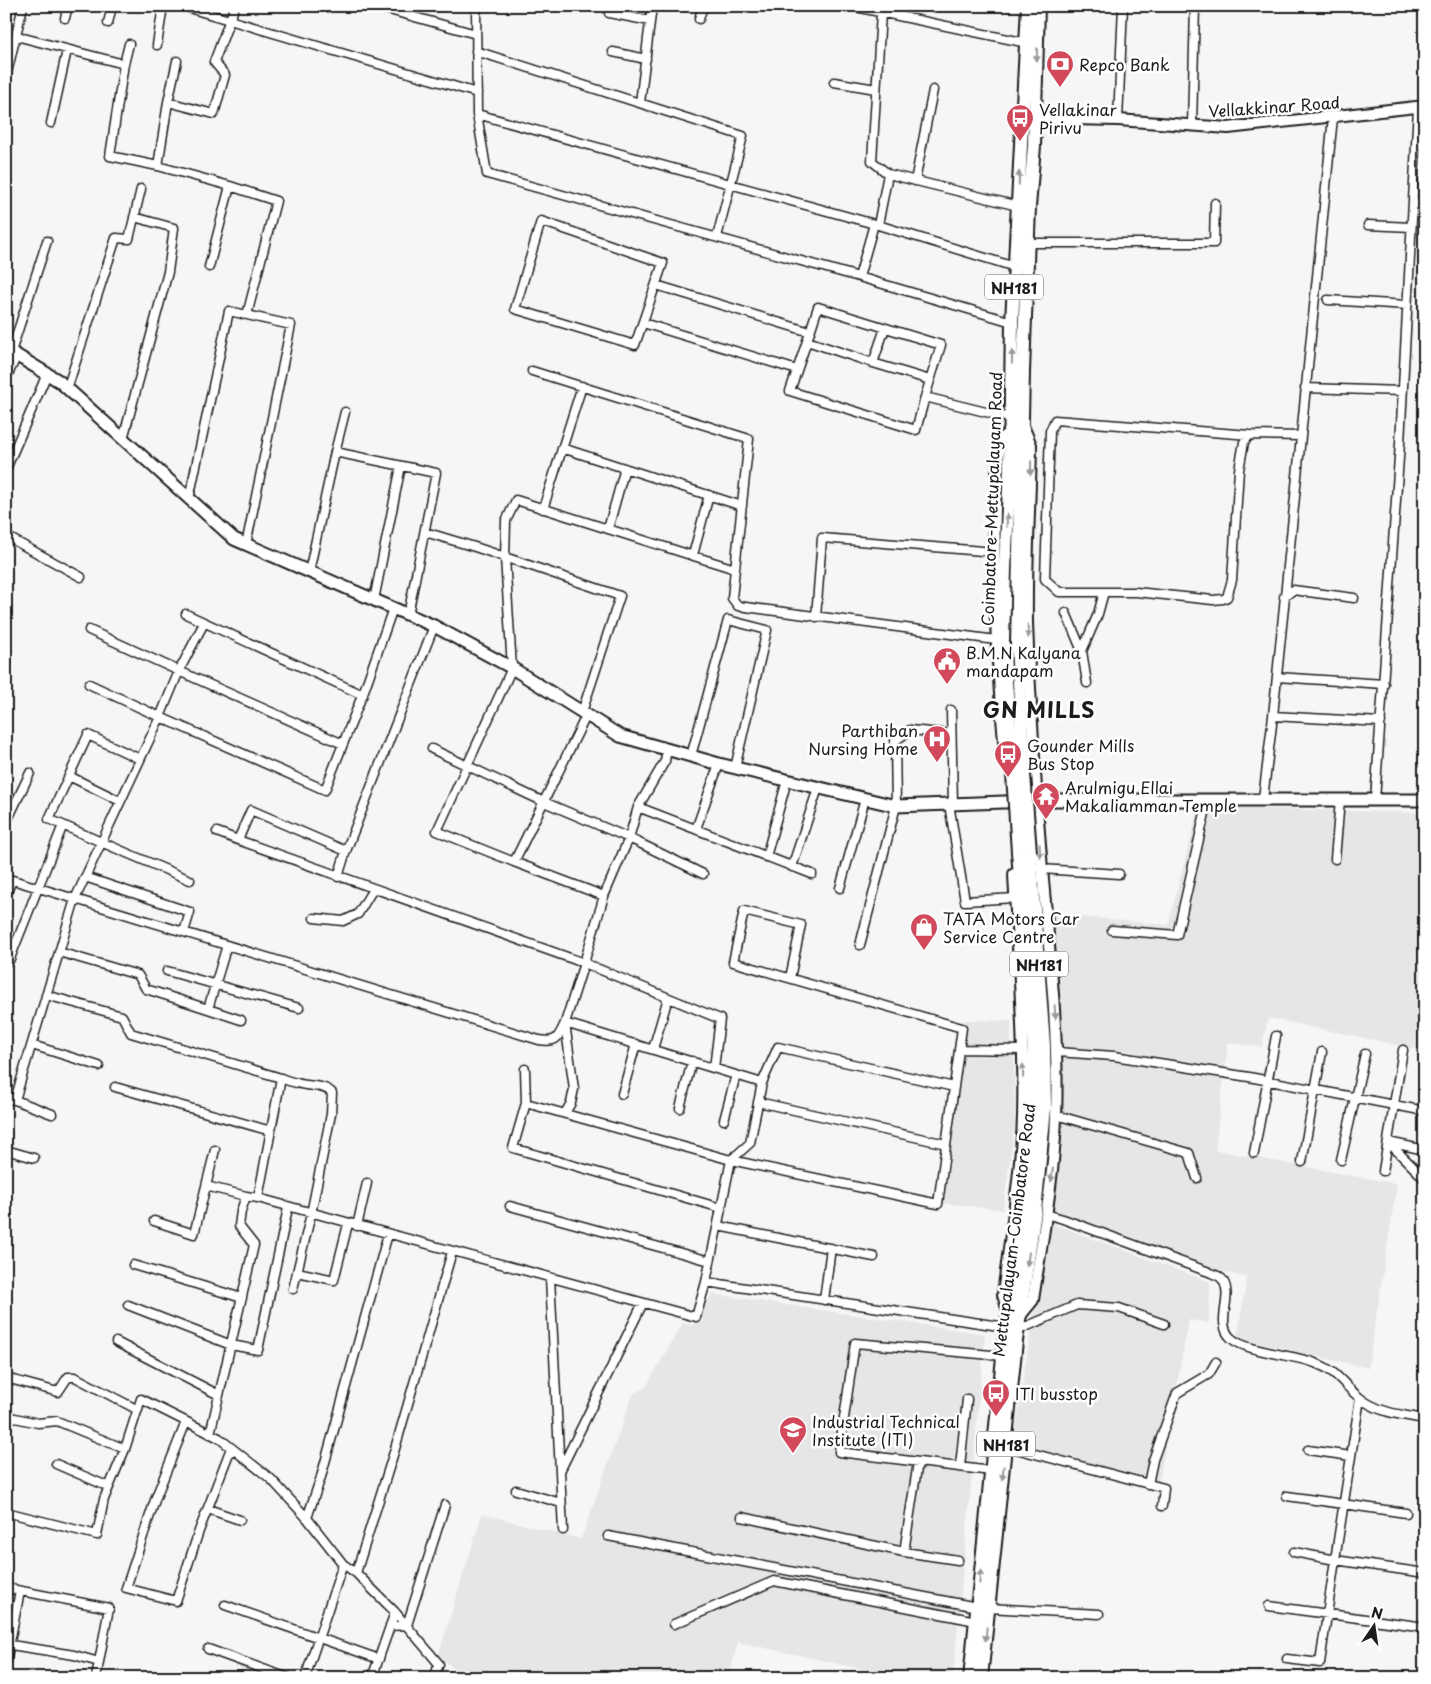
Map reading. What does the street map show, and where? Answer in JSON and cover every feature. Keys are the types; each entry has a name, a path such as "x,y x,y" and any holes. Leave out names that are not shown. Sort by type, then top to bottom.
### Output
{"highway":[{"name":"Coimbatore-Mettupalayam Road","path":"1028,6 1012,322 1016,419 1010,431 1003,642 1021,896 1034,1048 1040,1077"},
{"name":"Mettupalayam-Coimbatore Road","path":"981,1678 983,1608 1005,1446 1012,1329 1035,1211 1042,1149 1038,955 1019,702 1016,419 1035,118 1038,6"},
{"name":"NH181","path":"970,1678 976,1621 983,1608 991,1471 1003,1356 1012,1329"}],"main road":[{"path":"11,352 67,389 234,540 434,626 512,668 620,736 718,764 896,806 1263,799 1425,800"}],"street":[{"path":"6,77 12,41 23,6"},
{"path":"66,18 68,6"},
{"path":"108,23 112,6"},
{"path":"157,45 163,6"},
{"path":"182,6 477,93"},
{"path":"168,102 214,114 224,75 214,62 235,6"},
{"path":"375,6 476,34"},
{"path":"476,6 477,114 487,174 860,277 1012,322"},
{"path":"640,103 652,6"},
{"path":"700,19 703,6"},
{"path":"851,6 1027,43"},
{"path":"1118,120 1123,6"},
{"path":"1192,126 1195,6"},
{"path":"609,13 650,21"},
{"path":"881,13 872,161 888,174 1018,206"},
{"path":"12,41 67,50 124,64"},
{"path":"129,44 124,64 110,156 158,166 276,201 247,315"},
{"path":"51,123 67,50"},
{"path":"476,51 743,136 717,237"},
{"path":"613,52 646,59"},
{"path":"158,166 176,61"},
{"path":"834,82 876,89"},
{"path":"915,181 933,90"},
{"path":"1374,800 1384,684 1411,227 1421,106"},
{"name":"Vellakkinar Road","path":"1022,117 1118,120 1228,128 1333,118 1421,106"},
{"path":"477,114 876,224 1015,267"},
{"path":"1263,799 1333,118"},
{"path":"860,277 876,224 888,174"},
{"path":"209,267 230,186"},
{"path":"67,389 116,238 129,239 141,189"},
{"path":"1028,243 1214,243 1214,203"},
{"path":"1413,203 1425,205"},
{"path":"123,439 168,272 174,228 134,217"},
{"path":"541,222 663,264 643,322 635,345 515,309 541,222"},
{"path":"1368,225 1411,227"},
{"path":"6,379 11,352 47,241"},
{"path":"656,285 810,332"},
{"path":"1328,300 1407,305"},
{"path":"818,307 885,328 941,345 916,430 790,391 818,307"},
{"path":"189,499 229,311 291,325 246,545"},
{"path":"643,322 797,370"},
{"path":"873,363 885,328"},
{"path":"806,341 930,380"},
{"path":"532,371 750,439 732,598 738,606 996,640"},
{"path":"6,469 47,374"},
{"path":"543,509 582,386"},
{"path":"1305,388 1402,391"},
{"path":"925,397 1016,419 1031,445 1027,621 1037,802 1057,1052 1056,1115 1055,1153 1033,1300 1014,1313 1003,1295 1023,1118 1022,1050 1010,803 998,682 995,552 995,507 1000,440 1010,431"},
{"path":"309,572 345,412"},
{"path":"1250,435 1244,442 1239,470 1232,580 1227,597 1223,600 1136,592 1059,592 1045,579 1050,431 1055,420 1250,435 1300,436"},
{"path":"562,448 742,506"},
{"path":"335,452 436,473 408,615"},
{"path":"374,600 401,466"},
{"path":"608,529 625,468"},
{"path":"693,556 709,495"},
{"path":"604,896 437,831 512,668 505,558 506,521 516,500 735,569"},
{"path":"425,532 620,596 584,714 514,862"},
{"path":"6,536 81,577"},
{"path":"816,617 822,538 995,552"},
{"path":"483,546 505,558"},
{"path":"1284,597 1294,590 1354,598"},
{"path":"1082,651 1098,614 1104,592"},
{"path":"89,684 325,790 363,695 393,608"},
{"path":"1066,613 1082,651 1087,683"},
{"path":"186,614 363,695"},
{"path":"691,756 728,620 766,630 735,768"},
{"path":"16,1100 75,899 160,717 179,670 204,623"},
{"path":"338,877 346,851 434,626"},
{"path":"89,630 343,744"},
{"path":"1277,677 1384,684"},
{"path":"951,710 951,804 966,900 1015,898"},
{"path":"1273,716 1381,722"},
{"path":"860,945 896,806 896,742 910,730 951,734"},
{"path":"140,759 88,735 49,819 190,880"},
{"path":"432,749 544,802 629,838 703,874"},
{"path":"6,895 9,879 538,1040 550,1042 558,1038 565,1023 604,896 629,838 638,807 665,762 667,749"},
{"path":"696,829 718,764"},
{"path":"6,823 30,773"},
{"path":"69,776 120,801"},
{"path":"766,856 787,780"},
{"path":"792,867 818,788"},
{"path":"840,888 865,799"},
{"path":"1112,930 1177,934 1208,800"},
{"path":"1335,859 1340,800"},
{"path":"638,807 812,874"},
{"path":"238,840 251,810 346,851"},
{"path":"9,961 64,825"},
{"path":"217,832 338,877 584,963 720,1020 714,1068"},
{"path":"1042,869 1119,874"},
{"path":"85,877 190,912 184,932"},
{"path":"314,918 343,921 358,914 373,889"},
{"path":"526,1103 731,1160 938,1204 962,1028 733,962 744,912 801,925 790,978"},
{"path":"208,1009 227,945"},
{"path":"59,952 138,975 146,989 241,1020"},
{"path":"167,971 299,1008"},
{"path":"46,995 122,1016 131,1033 298,1084 329,1090 332,1094 331,1114 311,1214 293,1289"},
{"path":"653,1049 668,998"},
{"path":"565,1023 762,1083"},
{"path":"565,1023 574,1089 571,1103 565,1114"},
{"path":"1254,1153 1276,1036"},
{"path":"622,1094 636,1044"},
{"path":"32,1045 99,1066"},
{"path":"206,1186 258,1198 288,1208 696,1316 706,1282 731,1160 750,1143 762,1083 778,1047 954,1087"},
{"path":"959,1049 1022,1050"},
{"path":"1382,1171 1395,1105 1403,1050"},
{"path":"1057,1052 1114,1056 1268,1080 1425,1111"},
{"path":"1302,1162 1322,1052"},
{"path":"1341,1160 1365,1054"},
{"path":"680,1108 692,1061"},
{"path":"525,1069 526,1103 513,1148 721,1208"},
{"path":"724,1120 736,1075"},
{"path":"258,1198 281,1078"},
{"path":"115,1087 271,1131"},
{"path":"6,1099 16,1100 52,1114"},
{"path":"758,1102 946,1144"},
{"path":"1056,1115 1189,1153 1197,1178"},
{"path":"1388,1142 1425,1150"},
{"path":"1388,1142 1425,1179"},
{"path":"6,1150 34,1158"},
{"path":"154,1221 194,1234 215,1150"},
{"path":"357,1226 368,1183"},
{"path":"210,1434 254,1245 239,1226 246,1196"},
{"path":"510,1206 710,1261"},
{"path":"128,1306 231,1345 258,1350 288,1208"},
{"path":"1046,1214 1063,1218 1209,1272 1222,1279 1226,1290 1224,1325 1231,1338 1249,1347 1315,1363 1335,1372 1360,1398 1383,1411 1425,1419"},
{"path":"297,1272 334,1280 348,1224"},
{"path":"718,1226 874,1256"},
{"path":"308,1518 388,1234"},
{"path":"824,1300 831,1248"},
{"path":"353,1571 360,1562 452,1252"},
{"path":"133,1265 242,1298"},
{"path":"550,1278 562,1530"},
{"path":"706,1282 1012,1329 1077,1306 1119,1308 1164,1324"},
{"path":"560,1472 643,1303"},
{"path":"116,1342 219,1395"},
{"path":"991,1471 840,1452 855,1343 1003,1356"},
{"path":"1148,1484 1153,1460 1177,1393 1209,1374 1216,1362"},
{"path":"6,1378 58,1392 68,1377 75,1378 138,1410"},
{"path":"1287,1659 1320,1663 1360,1398"},
{"path":"6,1512 97,1535 104,1499 125,1449 141,1399 210,1434 272,1479 308,1518 343,1564 353,1571 396,1612 439,1664 434,1678"},
{"path":"960,1467 967,1399"},
{"path":"6,1416 38,1423 57,1421 125,1449"},
{"path":"186,1422 156,1498 126,1588 176,1601 231,1448"},
{"path":"1005,1446 1164,1488 1162,1506"},
{"path":"1308,1450 1351,1456"},
{"path":"904,1552 918,1462"},
{"path":"56,1464 109,1488"},
{"path":"516,1490 561,1502"},
{"path":"1287,1496 1406,1512"},
{"path":"407,1625 445,1505"},
{"path":"208,1508 240,1520"},
{"path":"742,1517 904,1552 958,1560"},
{"path":"608,1536 983,1608 1099,1614"},
{"path":"1294,1552 1425,1573"},
{"path":"305,1678 343,1564"},
{"path":"674,1624 774,1581 976,1621"},
{"path":"6,1588 109,1608 96,1678"},
{"path":"6,1662 11,1645 20,1591"},
{"path":"225,1605 379,1659"},
{"path":"1269,1606 1425,1627"},
{"path":"372,1678 396,1612"},
{"path":"390,1626 407,1625"},
{"path":"11,1645 74,1655 99,1662"},
{"path":"208,1649 288,1678"}],"shaded area":[{"path":"1199,807 1425,813 1425,1005 1422,1050 1268,1018 1262,1047 1228,1043 1215,1150 1397,1184 1368,1368 1237,1338 1247,1277 1231,1274 1052,1211 1059,1045 1050,914 1168,925"},
{"path":"963,1020 1011,1021 1011,1044 963,1044"},
{"path":"961,1052 1014,1053 1015,1121 1003,1210 941,1203"},
{"path":"1048,1222 1210,1282 1209,1323 1189,1320 1158,1486 1013,1445"},
{"name":"Industrial Technical Institute (ITI)","path":"712,1294 985,1334 953,1678 904,1678 738,1642 729,1678 467,1678 438,1656 482,1514 581,1539 633,1394 646,1387 683,1323 693,1325"}],"place":[{"name":"Repco Bank","path":"1060,88"},
{"name":"Vellakinar Pirivu","path":"1020,142"},
{"name":"B.M.N Kalyana mandapam","path":"947,685"},
{"name":"Parthiban Nursing Home","path":"937,763"},
{"name":"Gounder Mills Bus Stop","path":"1008,778"},
{"name":"Arulmigu Ellai Makaliamman Temple","path":"1046,820"},
{"name":"TATA Motors Car Service Centre","path":"924,951"},
{"name":"ITI busstop","path":"996,1417"},
{"name":"Industrial Technical Institute (ITI)","path":"793,1454"}],"district":[{"name":"GN MILLS","path":"1039,709"}]}
